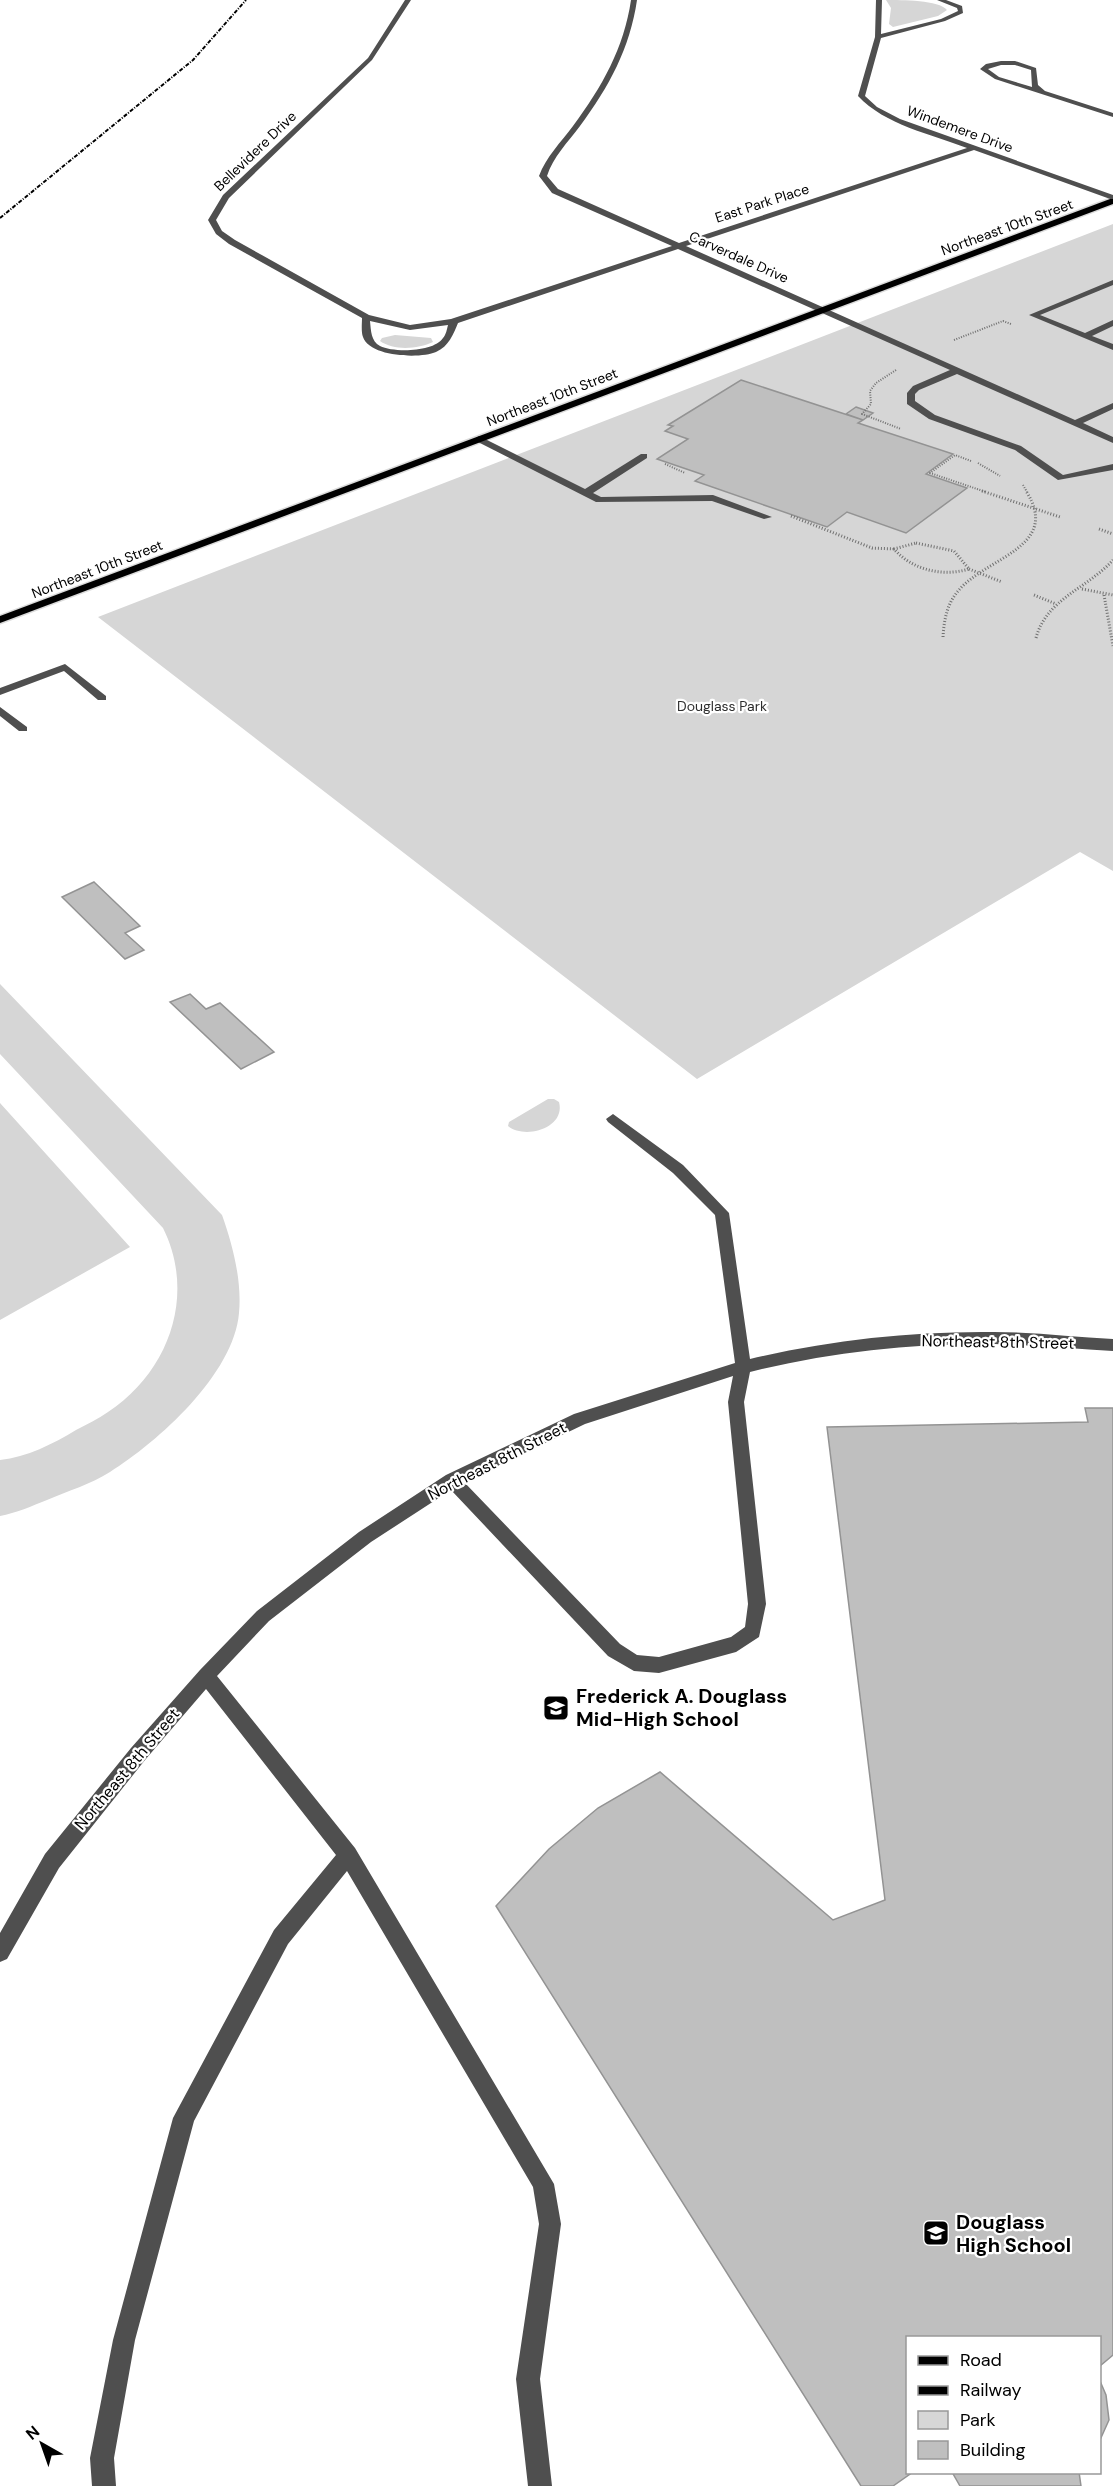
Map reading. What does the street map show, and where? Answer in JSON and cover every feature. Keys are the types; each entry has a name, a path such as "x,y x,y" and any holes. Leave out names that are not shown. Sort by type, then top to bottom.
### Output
{"main road":[{"name":"Northeast 10th Street","path":"0,620 1113,200"}],"street":[{"name":"Bellevidere Drive","path":"366,317 231,242 219,232 212,220 226,197 370,59 408,0"},
{"name":"Carverdale Drive","path":"634,0 632,24 597,99 547,164 543,176 555,191 1113,440"},
{"name":"Windemere Drive","path":"879,0 878,37 861,96 875,108 898,120 976,147 1113,200"},
{"path":"878,37 943,20 961,12 960,7 940,0"},
{"path":"1042,92 1035,86 1034,69 1026,65 999,63 983,69 986,74 997,78 1113,115"},
{"name":"East Park Place","path":"366,317 395,327 423,329 454,321 976,147"},
{"path":"1113,282 1033,315 1113,348"},
{"path":"366,317 367,338 377,348 403,352 433,350 447,340 454,321"},
{"path":"1084,336 1113,323"},
{"path":"958,370 916,388 911,393 910,402 932,417 1018,448 1061,478 1113,467"},
{"path":"1076,423 1113,406"},
{"path":"479,439 538,471 563,479 599,500 713,498 766,517"},
{"path":"586,493 644,456"},
{"path":"0,692 65,667 102,698"},
{"path":"0,710 23,729"},
{"path":"452,1480 614,1650 633,1663 659,1665 736,1644 753,1631 757,1604 736,1402 743,1367 722,1213 678,1169 613,1119"},
{"name":"Northeast 8th Street","path":"0,1952 52,1861 138,1754 206,1676 263,1616 365,1537 452,1480 580,1419 743,1367 792,1355 920,1340 995,1338 1113,1345"},
{"path":"206,1676 348,1855 543,2184 550,2224 528,2379 540,2486"},
{"path":"104,2486 102,2458 124,2340 184,2118 281,1937 348,1855"}],"path":[{"path":"901,368 876,383 870,391 871,404 862,414 909,432"},
{"path":"1000,476 980,464 955,455 930,473 1060,517"},
{"path":"943,637 944,621 950,603 962,586 1023,546 1034,529 1036,509 1029,492 1020,481"},
{"path":"1100,529 1113,534"},
{"path":"969,569 959,554 951,548 934,548 914,542 897,545 894,549 925,571 954,572 969,569 1002,582"},
{"path":"1036,638 1042,617 1056,604 1082,589 1104,572 1113,560"},
{"path":"1082,589 1113,595"},
{"path":"1034,595 1056,604"},
{"path":"1104,595 1113,646"}],"green space":[{"path":"886,0 928,2 947,10 938,16 893,27 889,24 891,8"},
{"name":"Douglass Park","path":"1113,224 1113,871 1080,852 697,1079 98,617"},
{"path":"395,335 431,338 433,342 399,348 380,341 382,338"},
{"path":"0,984 222,1215 236,1264 240,1301 234,1336 223,1359 209,1382 171,1425 129,1459 103,1476 30,1507 0,1516 0,1460 20,1456 58,1440 108,1412 130,1395 147,1375 161,1353 171,1329 176,1304 177,1279 173,1253 163,1228 0,1054"},
{"path":"548,1099 559,1102 560,1111 550,1125 524,1132 508,1126 509,1122"},
{"path":"0,1103 130,1247 0,1320"}],"building":[{"path":"741,380 863,420 858,423 953,454 926,474 967,488 906,533 847,512 827,527 695,481 704,475 657,459 688,439 665,431 673,426 668,425"},
{"path":"856,407 873,413 863,420 846,414"},
{"path":"94,882 140,926 125,933 144,950 125,959 62,897"},
{"path":"190,994 206,1009 220,1003 274,1052 241,1069 170,1002"},
{"path":"1085,1408 1113,1408 1113,2355 1101,2365 1101,2336 906,2336 906,2474 910,2474 893,2486 861,2486 496,1906 549,1849 598,1808 660,1772 833,1920 885,1900 827,1427 1088,1422"},
{"path":"1101,2383 1106,2395 1109,2420 1101,2438"},
{"path":"953,2474 1079,2474 1081,2486 960,2486"}],"railway":[{"path":"0,218 193,60 246,0"}],"place":[{"name":"Frederick A. Douglass Mid-High School","path":"556,1708"},
{"name":"Douglass High School","path":"936,2233"}]}
